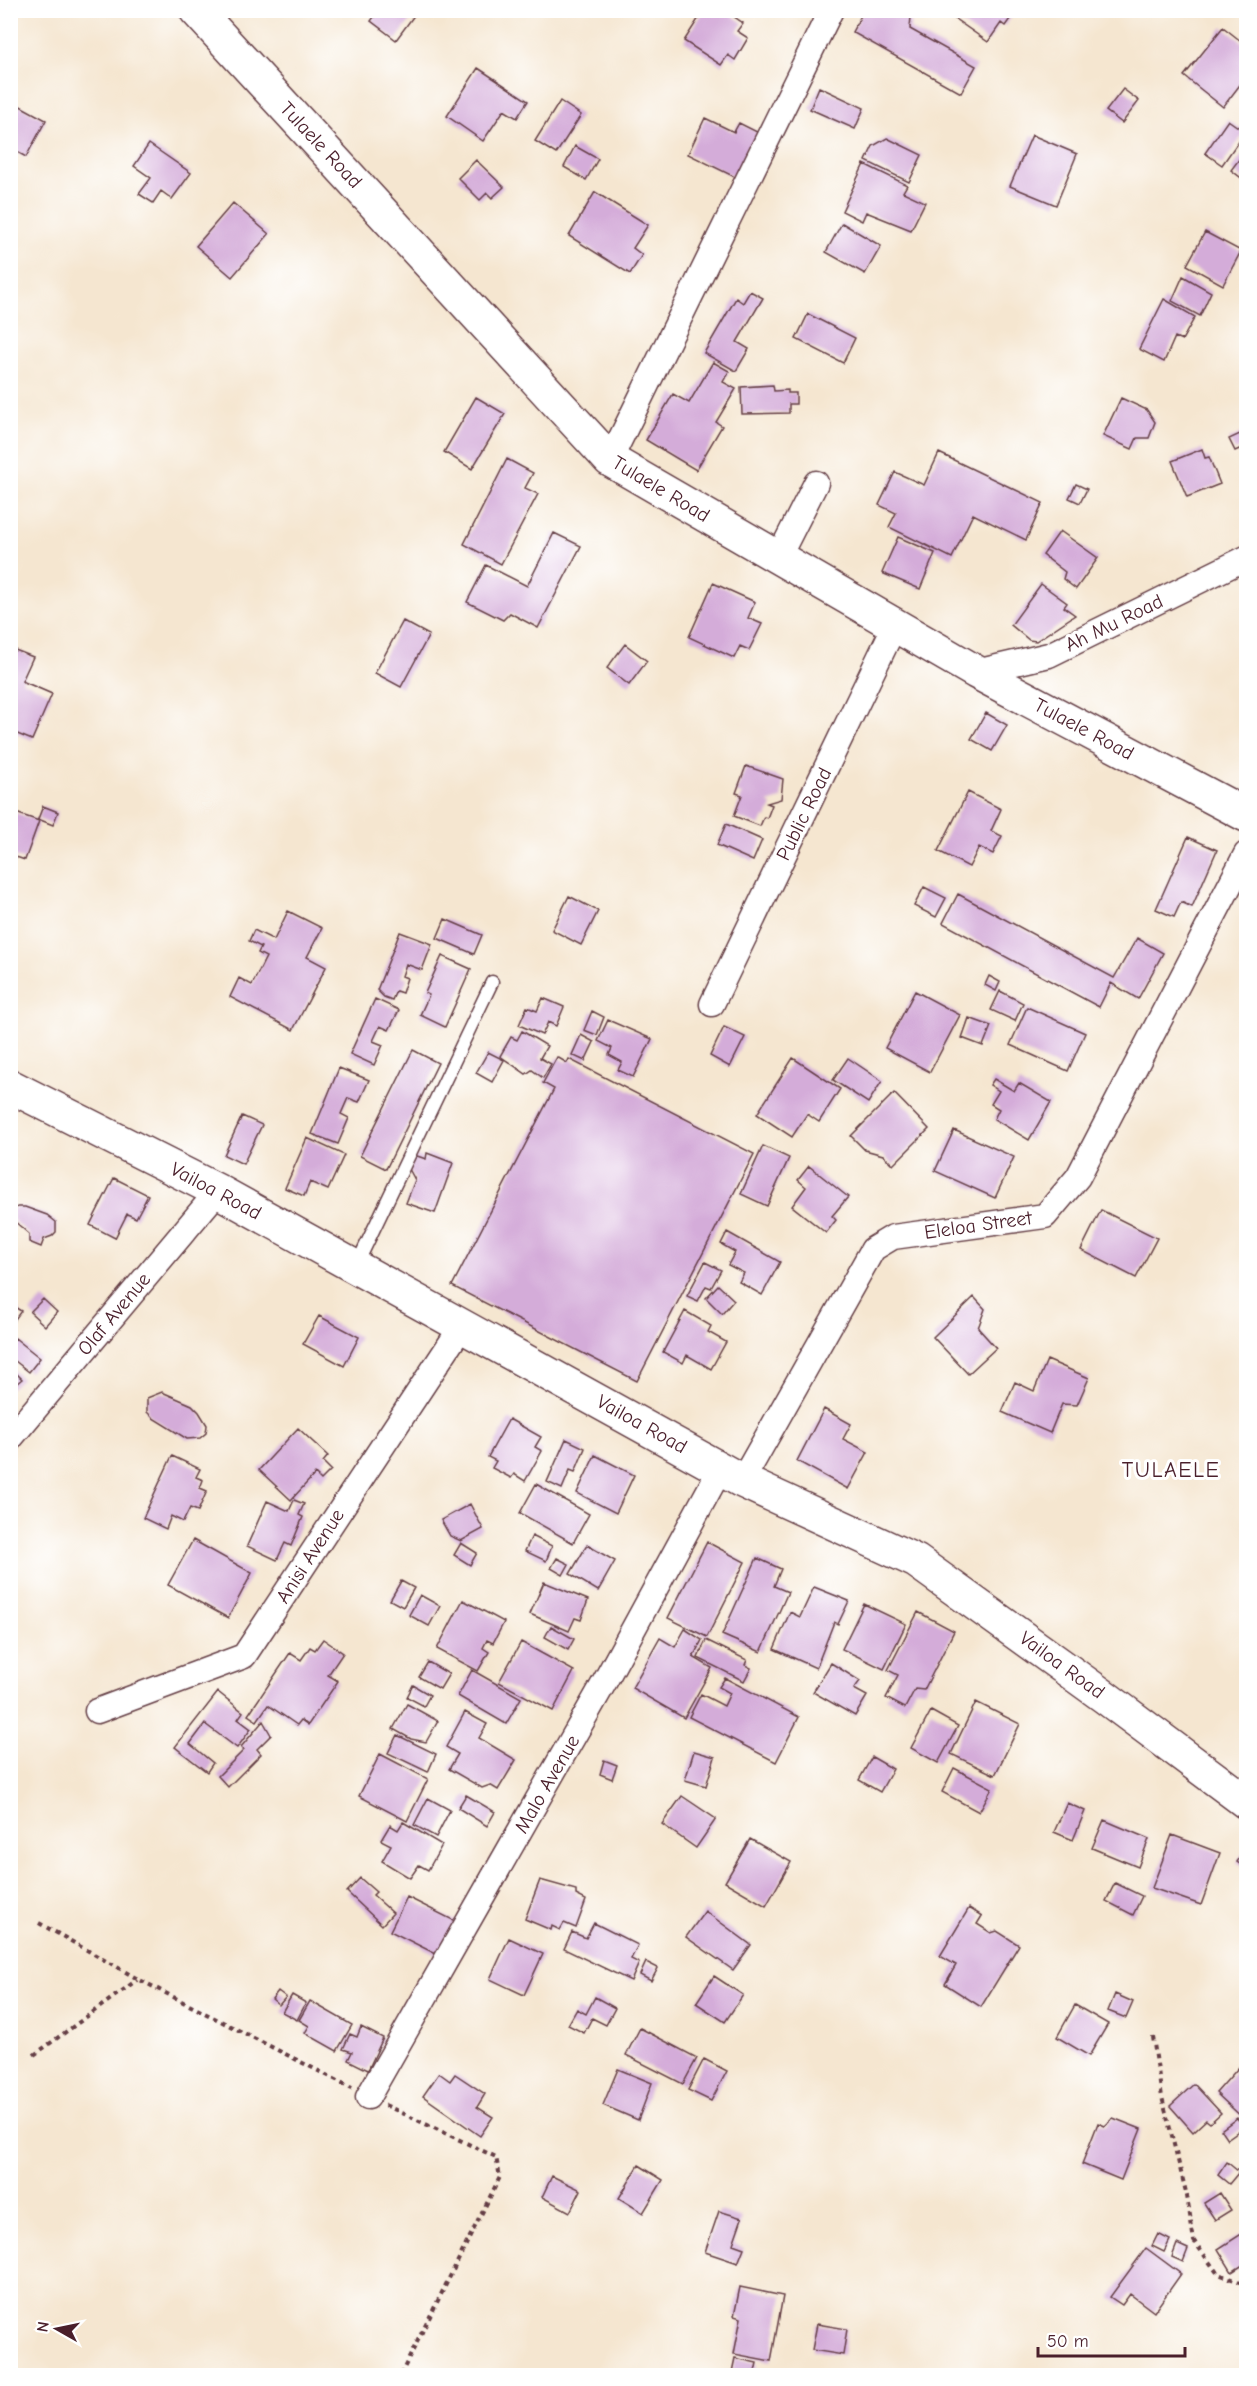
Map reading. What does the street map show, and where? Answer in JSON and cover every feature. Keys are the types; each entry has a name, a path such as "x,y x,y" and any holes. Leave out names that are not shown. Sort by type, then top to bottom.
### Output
{"main road":[{"name":"Tulaele Road","path":"196,10 610,460 976,672 1246,815"},
{"name":"Vailoa Road","path":"14,1094 218,1191 731,1474 916,1561 1246,1802"}],"street":[{"path":"610,460 831,10"},
{"path":"778,558 816,483"},
{"name":"Ah Mu Road","path":"976,672 1049,655 1246,558"},
{"name":"Public Road","path":"712,1004 895,625"},
{"name":"Eleloa Street","path":"731,1474 873,1249 894,1237 1045,1216 1078,1177 1246,854"},
{"name":"Olaf Avenue","path":"10,1439 218,1191"},
{"name":"Anisi Avenue","path":"97,1711 244,1656 462,1326"},
{"name":"Malo Avenue","path":"368,2097 604,1683 731,1474"}],"lane":[{"path":"356,1267 492,982"}],"path":[{"path":"39,1923 138,1979 368,2097 496,2157 500,2177 400,2376"},
{"path":"34,2055 138,1979"},
{"path":"1153,2037 1162,2097 1187,2196 1194,2241 1218,2274 1246,2284"}],"building":[{"path":"379,10 418,10 396,40 371,21"},
{"path":"704,10 724,10 743,23 737,31 748,38 735,60 728,55 721,65 684,41"},
{"path":"864,10 901,10 911,16 910,29 976,66 961,93 852,32"},
{"path":"946,10 1012,10 1015,12 1005,26 1001,23 988,42 945,12"},
{"path":"1223,27 1246,45 1246,77 1223,107 1184,76"},
{"path":"478,68 528,101 517,118 504,110 483,141 447,116"},
{"path":"819,87 864,108 855,129 810,109"},
{"path":"1123,89 1139,101 1122,123 1106,111"},
{"path":"560,101 581,115 556,154 535,141"},
{"path":"13,102 46,120 26,157 10,148 10,107"},
{"path":"705,118 734,132 739,123 767,137 745,182 688,154"},
{"path":"1228,120 1245,132 1222,165 1205,153"},
{"path":"1032,135 1077,154 1056,205 1010,186"},
{"path":"887,138 922,155 909,182 866,161 873,146"},
{"path":"149,144 191,173 172,199 161,191 153,203 139,194 151,178 134,166"},
{"path":"575,146 598,159 586,180 564,167"},
{"path":"1246,150 1246,178 1244,180 1231,170"},
{"path":"476,160 504,187 492,198 487,193 480,200 458,178"},
{"path":"864,164 907,185 903,192 925,202 911,230 866,212 862,221 842,211"},
{"path":"595,192 648,225 633,248 642,255 630,274 569,236"},
{"path":"233,203 269,234 232,277 196,246"},
{"path":"842,223 881,246 865,274 826,252"},
{"path":"1205,232 1241,251 1223,285 1187,265"},
{"path":"1183,276 1211,292 1200,316 1172,301"},
{"path":"750,291 763,298 737,342 749,349 736,371 704,353 736,298 743,303"},
{"path":"1164,299 1195,317 1182,340 1175,337 1164,362 1139,349"},
{"path":"808,314 855,338 843,363 796,339"},
{"path":"713,362 729,371 723,382 736,389 716,422 722,426 696,470 646,440 673,394 689,403"},
{"path":"773,385 774,391 788,390 788,393 796,393 796,404 789,404 789,413 742,414 741,387"},
{"path":"476,397 505,414 472,469 444,452"},
{"path":"1121,398 1147,410 1155,422 1149,438 1137,438 1132,449 1103,436"},
{"path":"1244,432 1246,446 1235,451 1229,439"},
{"path":"1202,449 1205,458 1209,457 1220,484 1187,497 1172,461"},
{"path":"939,453 1043,503 1026,540 973,514 952,558 889,527 896,513 879,505 895,472 924,485"},
{"path":"507,459 533,473 525,488 538,494 501,564 464,544"},
{"path":"1076,484 1087,489 1080,503 1069,498"},
{"path":"1060,531 1098,558 1076,589 1063,579 1065,572 1043,555"},
{"path":"554,533 581,546 538,628 510,613 503,620 467,602 486,565 527,586"},
{"path":"898,537 935,553 920,589 882,573"},
{"path":"713,583 755,602 748,618 762,624 749,650 740,646 734,658 689,637"},
{"path":"1041,584 1067,603 1064,607 1075,615 1036,641 1029,640 1011,625"},
{"path":"403,621 429,635 401,687 375,673"},
{"path":"625,644 647,661 629,685 607,668"},
{"path":"10,648 33,657 22,681 52,694 32,740 10,731"},
{"path":"986,713 1007,725 992,751 971,739"},
{"path":"746,766 783,779 781,799 767,803 772,805 767,818 764,817 760,826 734,816 742,795 736,793"},
{"path":"968,792 1001,809 991,831 1002,836 993,854 979,847 969,867 938,851"},
{"path":"43,806 58,812 53,825 38,819"},
{"path":"13,812 39,821 25,860 10,855 10,820"},
{"path":"726,824 762,840 753,861 717,845"},
{"path":"1188,837 1217,850 1192,907 1181,902 1174,917 1156,909"},
{"path":"924,887 946,898 936,917 914,906"},
{"path":"958,894 1114,978 1137,938 1163,953 1138,999 1111,983 1099,1007 943,923"},
{"path":"569,896 598,911 581,945 552,930"},
{"path":"288,911 322,928 307,957 326,967 293,1030 230,997 239,978 252,985 266,957 258,953 261,947 249,941 254,930 274,940"},
{"path":"445,919 482,935 474,954 437,938"},
{"path":"400,932 432,944 422,970 406,964 402,976 407,978 402,993 396,991 392,1000 384,997 377,990"},
{"path":"442,956 471,969 445,1027 420,1015 429,995 425,993"},
{"path":"989,976 1000,982 996,991 985,985"},
{"path":"915,991 960,1015 930,1072 885,1048"},
{"path":"1000,991 1023,1003 1015,1021 991,1010"},
{"path":"543,998 564,1007 556,1026 548,1022 542,1035 519,1025 527,1007 537,1011"},
{"path":"375,999 399,1010 389,1030 380,1026 373,1041 383,1045 374,1065 350,1054"},
{"path":"1027,1007 1085,1033 1068,1071 1010,1045"},
{"path":"592,1011 604,1017 597,1035 584,1030"},
{"path":"969,1018 991,1026 983,1046 962,1038"},
{"path":"608,1020 652,1039 633,1077 618,1070 622,1062 609,1055 612,1048 598,1041"},
{"path":"724,1027 745,1037 730,1067 710,1056"},
{"path":"522,1031 547,1046 540,1058 551,1064 543,1078 532,1070 526,1074 500,1056 511,1037 517,1040"},
{"path":"581,1035 594,1042 585,1061 572,1055"},
{"path":"413,1050 438,1063 386,1169 360,1156"},
{"path":"488,1052 504,1060 492,1082 476,1073"},
{"path":"557,1057 567,1063 569,1059 754,1154 637,1381 452,1286 554,1089 543,1083"},
{"path":"793,1058 840,1089 819,1122 807,1114 792,1137 757,1114"},
{"path":"848,1058 882,1081 868,1103 833,1080"},
{"path":"339,1068 369,1080 359,1102 348,1098 341,1114 349,1118 338,1144 312,1134"},
{"path":"994,1079 1014,1091 1019,1083 1051,1102 1029,1140 994,1119 999,1109 991,1104 999,1091 990,1085"},
{"path":"894,1093 929,1129 893,1165 883,1155 865,1150 851,1136"},
{"path":"242,1116 262,1125 243,1164 224,1155"},
{"path":"954,1130 1014,1157 995,1198 935,1171"},
{"path":"307,1138 344,1155 328,1190 310,1182 304,1196 285,1188"},
{"path":"763,1146 789,1158 767,1206 741,1194"},
{"path":"427,1153 453,1163 435,1213 406,1203 415,1180 409,1169 414,1155 426,1159"},
{"path":"809,1166 848,1197 832,1216 836,1220 826,1233 792,1206 806,1187 798,1180"},
{"path":"114,1178 148,1195 136,1218 127,1214 115,1238 90,1225"},
{"path":"25,1207 47,1215 56,1222 56,1232 44,1239 41,1247 29,1242 29,1234 13,1220 12,1209"},
{"path":"1101,1210 1157,1238 1136,1278 1081,1250"},
{"path":"727,1232 780,1262 762,1295 739,1282 744,1273 728,1265 735,1252 721,1244"},
{"path":"705,1262 721,1270 711,1288 706,1286 698,1301 687,1296"},
{"path":"718,1285 734,1300 722,1314 706,1298"},
{"path":"974,1297 985,1309 978,1328 996,1348 968,1374 933,1337"},
{"path":"43,1299 57,1312 45,1326 30,1312"},
{"path":"10,1304 21,1311 10,1326"},
{"path":"685,1311 711,1326 708,1332 726,1342 711,1369 687,1355 683,1363 663,1352"},
{"path":"319,1316 359,1337 344,1366 303,1344"},
{"path":"15,1338 40,1358 29,1372 10,1357 10,1344"},
{"path":"1047,1360 1089,1378 1077,1405 1062,1404 1050,1433 1002,1412 1015,1382 1034,1391"},
{"path":"10,1367 22,1379 10,1389"},
{"path":"162,1392 192,1405 207,1425 206,1433 200,1438 187,1439 153,1418 147,1412 147,1398"},
{"path":"824,1409 851,1424 843,1439 868,1452 848,1489 797,1461"},
{"path":"509,1419 541,1437 535,1447 542,1451 525,1481 514,1474 511,1478 492,1468 496,1461 488,1457"},
{"path":"298,1428 328,1456 323,1462 331,1470 321,1480 315,1474 291,1500 259,1470"},
{"path":"566,1439 585,1448 575,1472 570,1470 562,1489 547,1482"},
{"path":"595,1455 634,1475 616,1513 577,1493"},
{"path":"172,1456 200,1469 196,1477 203,1480 200,1488 207,1491 198,1511 190,1508 183,1522 171,1516 166,1529 143,1518"},
{"path":"536,1484 589,1514 573,1543 520,1513"},
{"path":"294,1500 304,1504 299,1515 303,1517 291,1546 285,1543 277,1560 247,1546 267,1501 289,1511"},
{"path":"470,1504 483,1529 461,1541 450,1536 441,1520"},
{"path":"532,1536 552,1546 546,1561 525,1551"},
{"path":"193,1540 252,1573 228,1618 168,1585"},
{"path":"707,1542 745,1562 707,1637 668,1618"},
{"path":"461,1543 477,1553 470,1565 454,1555"},
{"path":"587,1545 615,1561 598,1591 570,1574"},
{"path":"557,1558 569,1564 563,1575 551,1568"},
{"path":"757,1558 781,1569 774,1586 788,1592 761,1652 722,1635"},
{"path":"401,1581 414,1588 403,1607 390,1600"},
{"path":"544,1582 588,1600 581,1620 575,1618 569,1631 530,1614"},
{"path":"814,1587 849,1601 838,1624 834,1622 816,1668 774,1649 790,1612 800,1617"},
{"path":"420,1595 440,1606 429,1626 409,1615"},
{"path":"463,1600 504,1622 493,1643 487,1640 483,1648 489,1652 478,1671 437,1649"},
{"path":"864,1604 906,1624 884,1669 842,1649"},
{"path":"918,1612 954,1631 924,1690 915,1689 905,1708 886,1698 898,1675 888,1670"},
{"path":"551,1626 574,1639 568,1650 545,1637"},
{"path":"685,1629 702,1640 693,1657 712,1668 684,1718 632,1688 660,1638 675,1647"},
{"path":"323,1639 343,1653 328,1675 338,1681 308,1725 301,1720 297,1725 268,1705 257,1721 248,1715 290,1653 301,1660 310,1647 315,1650"},
{"path":"706,1640 747,1660 745,1665 751,1668 744,1681 698,1658"},
{"path":"521,1642 574,1671 553,1711 499,1682"},
{"path":"428,1662 449,1674 440,1689 419,1677"},
{"path":"831,1663 860,1681 854,1689 867,1696 855,1716 813,1692"},
{"path":"472,1670 521,1698 506,1724 458,1696"},
{"path":"725,1678 799,1717 776,1762 689,1717 701,1694 724,1706 730,1693 719,1687"},
{"path":"413,1685 430,1695 424,1706 407,1697"},
{"path":"218,1692 243,1712 238,1719 251,1729 237,1748 205,1724 190,1744 213,1763 207,1772 175,1747"},
{"path":"976,1702 1020,1724 995,1775 951,1754"},
{"path":"407,1704 438,1721 426,1742 411,1739 393,1729"},
{"path":"931,1711 958,1726 938,1763 911,1748"},
{"path":"465,1712 487,1724 479,1738 516,1760 498,1790 490,1785 482,1788 449,1769 458,1754 446,1747"},
{"path":"263,1721 271,1735 257,1749 261,1754 228,1787 218,1776 244,1750 241,1747"},
{"path":"397,1735 436,1754 428,1772 388,1753"},
{"path":"694,1751 715,1757 706,1786 685,1780"},
{"path":"380,1754 428,1779 407,1821 359,1796"},
{"path":"872,1757 893,1769 880,1792 859,1780"},
{"path":"604,1760 617,1765 612,1779 600,1774"},
{"path":"954,1768 992,1788 979,1812 942,1792"},
{"path":"466,1795 495,1812 487,1826 458,1808"},
{"path":"682,1796 716,1819 696,1848 662,1824"},
{"path":"428,1798 450,1810 436,1837 414,1825"},
{"path":"1067,1803 1085,1811 1073,1840 1054,1832"},
{"path":"1104,1820 1149,1839 1138,1867 1092,1848"},
{"path":"403,1822 442,1845 428,1870 419,1865 410,1878 382,1861 391,1845 381,1840 390,1825 398,1830"},
{"path":"1172,1835 1220,1853 1201,1905 1152,1888"},
{"path":"750,1839 791,1862 766,1906 725,1882"},
{"path":"1246,1848 1246,1868 1237,1862"},
{"path":"360,1878 376,1892 373,1895 393,1913 382,1925 347,1892"},
{"path":"540,1880 576,1890 576,1895 586,1900 576,1928 564,1923 560,1930 552,1926 551,1930 525,1919"},
{"path":"1115,1883 1142,1896 1133,1915 1106,1901"},
{"path":"407,1897 457,1922 440,1956 390,1931"},
{"path":"969,1908 982,1916 977,1924 991,1933 997,1931 1019,1945 981,2007 945,1984 956,1965 940,1956"},
{"path":"705,1911 751,1945 733,1970 686,1937"},
{"path":"594,1923 638,1945 631,1959 639,1963 631,1981 564,1949 572,1932 586,1938"},
{"path":"509,1938 543,1954 524,1995 490,1979"},
{"path":"646,1962 658,1968 651,1981 640,1975"},
{"path":"714,1976 743,1995 725,2022 696,2003"},
{"path":"278,1991 286,1997 279,2005 272,1999"},
{"path":"1115,1994 1133,2002 1126,2018 1108,2011"},
{"path":"292,1995 306,2003 297,2020 282,2012"},
{"path":"595,1997 615,2008 606,2025 592,2018 584,2033 568,2025 577,2009 586,2014"},
{"path":"310,2001 352,2025 337,2051 305,2033 309,2026 299,2020"},
{"path":"1075,2005 1108,2024 1089,2056 1057,2037"},
{"path":"361,2027 383,2038 368,2070 348,2060 352,2052 343,2049 350,2034 357,2037"},
{"path":"640,2028 697,2058 683,2084 626,2055"},
{"path":"704,2059 727,2071 711,2101 688,2090"},
{"path":"1239,2067 1246,2073 1246,2121 1216,2093"},
{"path":"618,2069 652,2083 638,2120 603,2105"},
{"path":"439,2073 450,2081 455,2074 485,2094 477,2107 493,2117 480,2136 423,2096"},
{"path":"1194,2084 1221,2113 1210,2123 1206,2120 1193,2132 1170,2106"},
{"path":"1113,2118 1141,2129 1121,2180 1082,2164 1098,2123 1105,2126"},
{"path":"1237,2118 1244,2127 1227,2139 1221,2130"},
{"path":"1227,2162 1239,2172 1229,2184 1218,2175"},
{"path":"639,2165 663,2180 643,2213 619,2198"},
{"path":"552,2176 581,2190 570,2212 542,2197"},
{"path":"1220,2193 1231,2210 1215,2220 1204,2203"},
{"path":"719,2211 742,2218 733,2244 744,2248 738,2263 705,2252"},
{"path":"1246,2231 1246,2263 1232,2272 1218,2249"},
{"path":"1158,2234 1170,2240 1164,2252 1152,2246"},
{"path":"1177,2244 1188,2249 1183,2262 1172,2257"},
{"path":"1146,2248 1181,2274 1154,2312 1130,2294 1122,2305 1110,2297"},
{"path":"740,2287 783,2296 771,2361 734,2354 741,2318 734,2316"},
{"path":"817,2324 847,2329 843,2355 812,2350"},
{"path":"735,2358 757,2363 754,2376 732,2372"}],"district":[{"name":"TULAELE","path":"1171,1470"}]}
